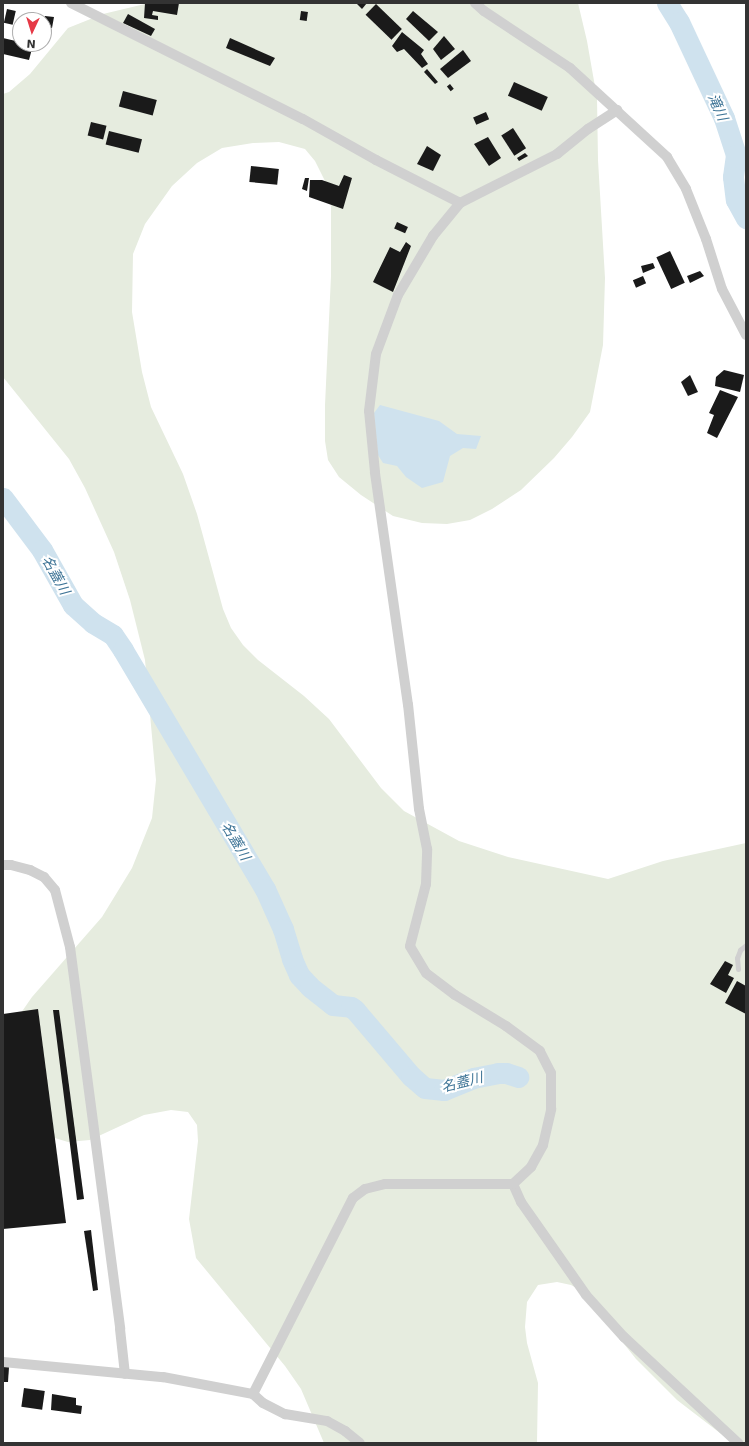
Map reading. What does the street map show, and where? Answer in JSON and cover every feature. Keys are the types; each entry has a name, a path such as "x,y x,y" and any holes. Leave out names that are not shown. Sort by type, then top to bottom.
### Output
{"street":[{"path":"71,3 302,119 376,160 460,203"},
{"path":"475,3 484,11 570,68 667,157 686,189 706,238 722,289 746,335"},
{"path":"253,1394 353,1198 365,1189 385,1184 513,1184 531,1167 543,1145 551,1109 551,1073 540,1051 506,1026 455,995 426,973 410,946 426,884 427,849 419,809 408,704 375,472 369,411 376,354 398,295 433,236 460,203 558,154 588,129 617,110"},
{"path":"3,865 11,865 30,870 44,877 54,890 70,947 120,1329 124,1374"},
{"path":"513,1184 521,1202 586,1295 629,1342 738,1443"},
{"path":"3,1362 163,1377 253,1394 263,1403 285,1414 327,1421 345,1430 360,1443"}],"lane":[{"path":"738,969 737,958 740,950 746,945"}],"shaded area":[{"path":"149,3 578,3 587,41 597,98 598,160 605,278 603,345 590,412 572,437 554,458 521,490 492,509 470,520 447,524 422,523 393,516 361,495 339,477 328,460 325,441 325,405 331,276 331,207 327,185 315,161 305,149 279,142 253,143 222,148 197,163 172,186 145,224 133,254 132,312 142,372 151,407 183,474 197,514 223,609 231,628 243,645 258,660 304,696 329,719 381,788 404,811 459,841 508,857 608,879 663,861 746,843 746,1443 733,1443 677,1400 636,1359 582,1291 571,1285 557,1282 538,1285 527,1302 525,1327 527,1343 538,1383 537,1443 324,1443 301,1389 285,1366 196,1258 189,1219 198,1141 197,1125 188,1112 171,1110 144,1115 90,1140 68,1142 35,1132 3,1112 3,1044 7,1033 32,997 102,917 132,868 152,818 156,780 145,660 130,600 114,552 85,488 69,459 3,377 3,94 9,92 30,74 48,52 52,52 52,47 68,28 103,14"}],"water":[{"path":"380,405 439,421 457,434 481,436 476,449 463,448 450,456 443,482 422,488 406,477 397,466 383,463 378,455 374,413"}],"building":[{"path":"145,3 179,3 177,15 153,11 152,15 158,16 158,20 144,18"},
{"path":"356,3 367,3 362,9"},
{"path":"376,4 402,29 391,40 366,15"},
{"path":"7,9 16,11 12,12 12,25 4,23"},
{"path":"301,11 308,12 307,21 300,20"},
{"path":"413,11 438,32 429,41 406,19"},
{"path":"128,14 155,29 151,36 123,23"},
{"path":"52,17 54,17 52,28"},
{"path":"402,32 424,50 421,54 428,64 422,68 404,49 397,52 392,46"},
{"path":"444,36 455,49 441,60 433,49"},
{"path":"3,38 12,40 12,52 31,52 29,60 3,54"},
{"path":"230,38 275,58 270,66 226,48"},
{"path":"463,50 471,61 448,78 440,69"},
{"path":"427,69 438,82 435,84 424,72"},
{"path":"514,82 548,97 542,111 508,96"},
{"path":"450,84 454,89 451,91 447,87"},
{"path":"123,91 157,100 153,116 119,106"},
{"path":"486,112 489,119 476,125 473,117"},
{"path":"91,122 107,126 103,139 88,136"},
{"path":"513,128 526,148 514,156 501,136"},
{"path":"109,131 142,139 139,153 106,145"},
{"path":"488,137 501,158 489,166 474,144"},
{"path":"427,146 441,155 433,171 417,164"},
{"path":"525,153 528,156 519,161 517,158"},
{"path":"251,166 279,169 277,185 249,182"},
{"path":"344,175 352,178 343,209 309,197 310,180 322,180 339,186"},
{"path":"305,178 309,178 307,191 302,189"},
{"path":"397,222 408,227 405,233 394,228"},
{"path":"406,242 411,246 393,292 373,282 390,247 400,252"},
{"path":"670,251 685,283 671,289 656,257"},
{"path":"653,263 655,268 643,273 641,266"},
{"path":"700,271 704,276 690,283 687,276"},
{"path":"643,276 646,283 636,288 633,280"},
{"path":"724,370 744,375 740,392 715,386 716,377"},
{"path":"690,375 698,392 688,396 681,382"},
{"path":"720,390 738,397 717,438 707,433 714,415 709,413"},
{"path":"725,961 733,965 728,975 734,978 726,993 710,984"},
{"path":"737,981 746,986 746,1014 725,1003"},
{"path":"38,1009 66,1223 3,1229 3,1014"},
{"path":"53,1010 59,1010 84,1199 77,1200"},
{"path":"91,1230 98,1290 93,1291 84,1231"},
{"path":"3,1366 9,1367 8,1382 3,1382"},
{"path":"24,1388 45,1391 42,1410 21,1407"},
{"path":"52,1394 76,1398 76,1405 82,1406 81,1414 51,1410"}],"waterway":[{"name":"滝川","path":"667,3 679,22 724,118 736,155 733,177 736,200 746,218"},
{"name":"名蓋川","path":"3,498 42,550 73,605 93,623 113,635 123,650 265,889 283,929 292,959 299,975 310,987 333,1005 351,1007 355,1010 411,1076 425,1088 444,1090 473,1078 498,1073 506,1073 518,1077"}]}
